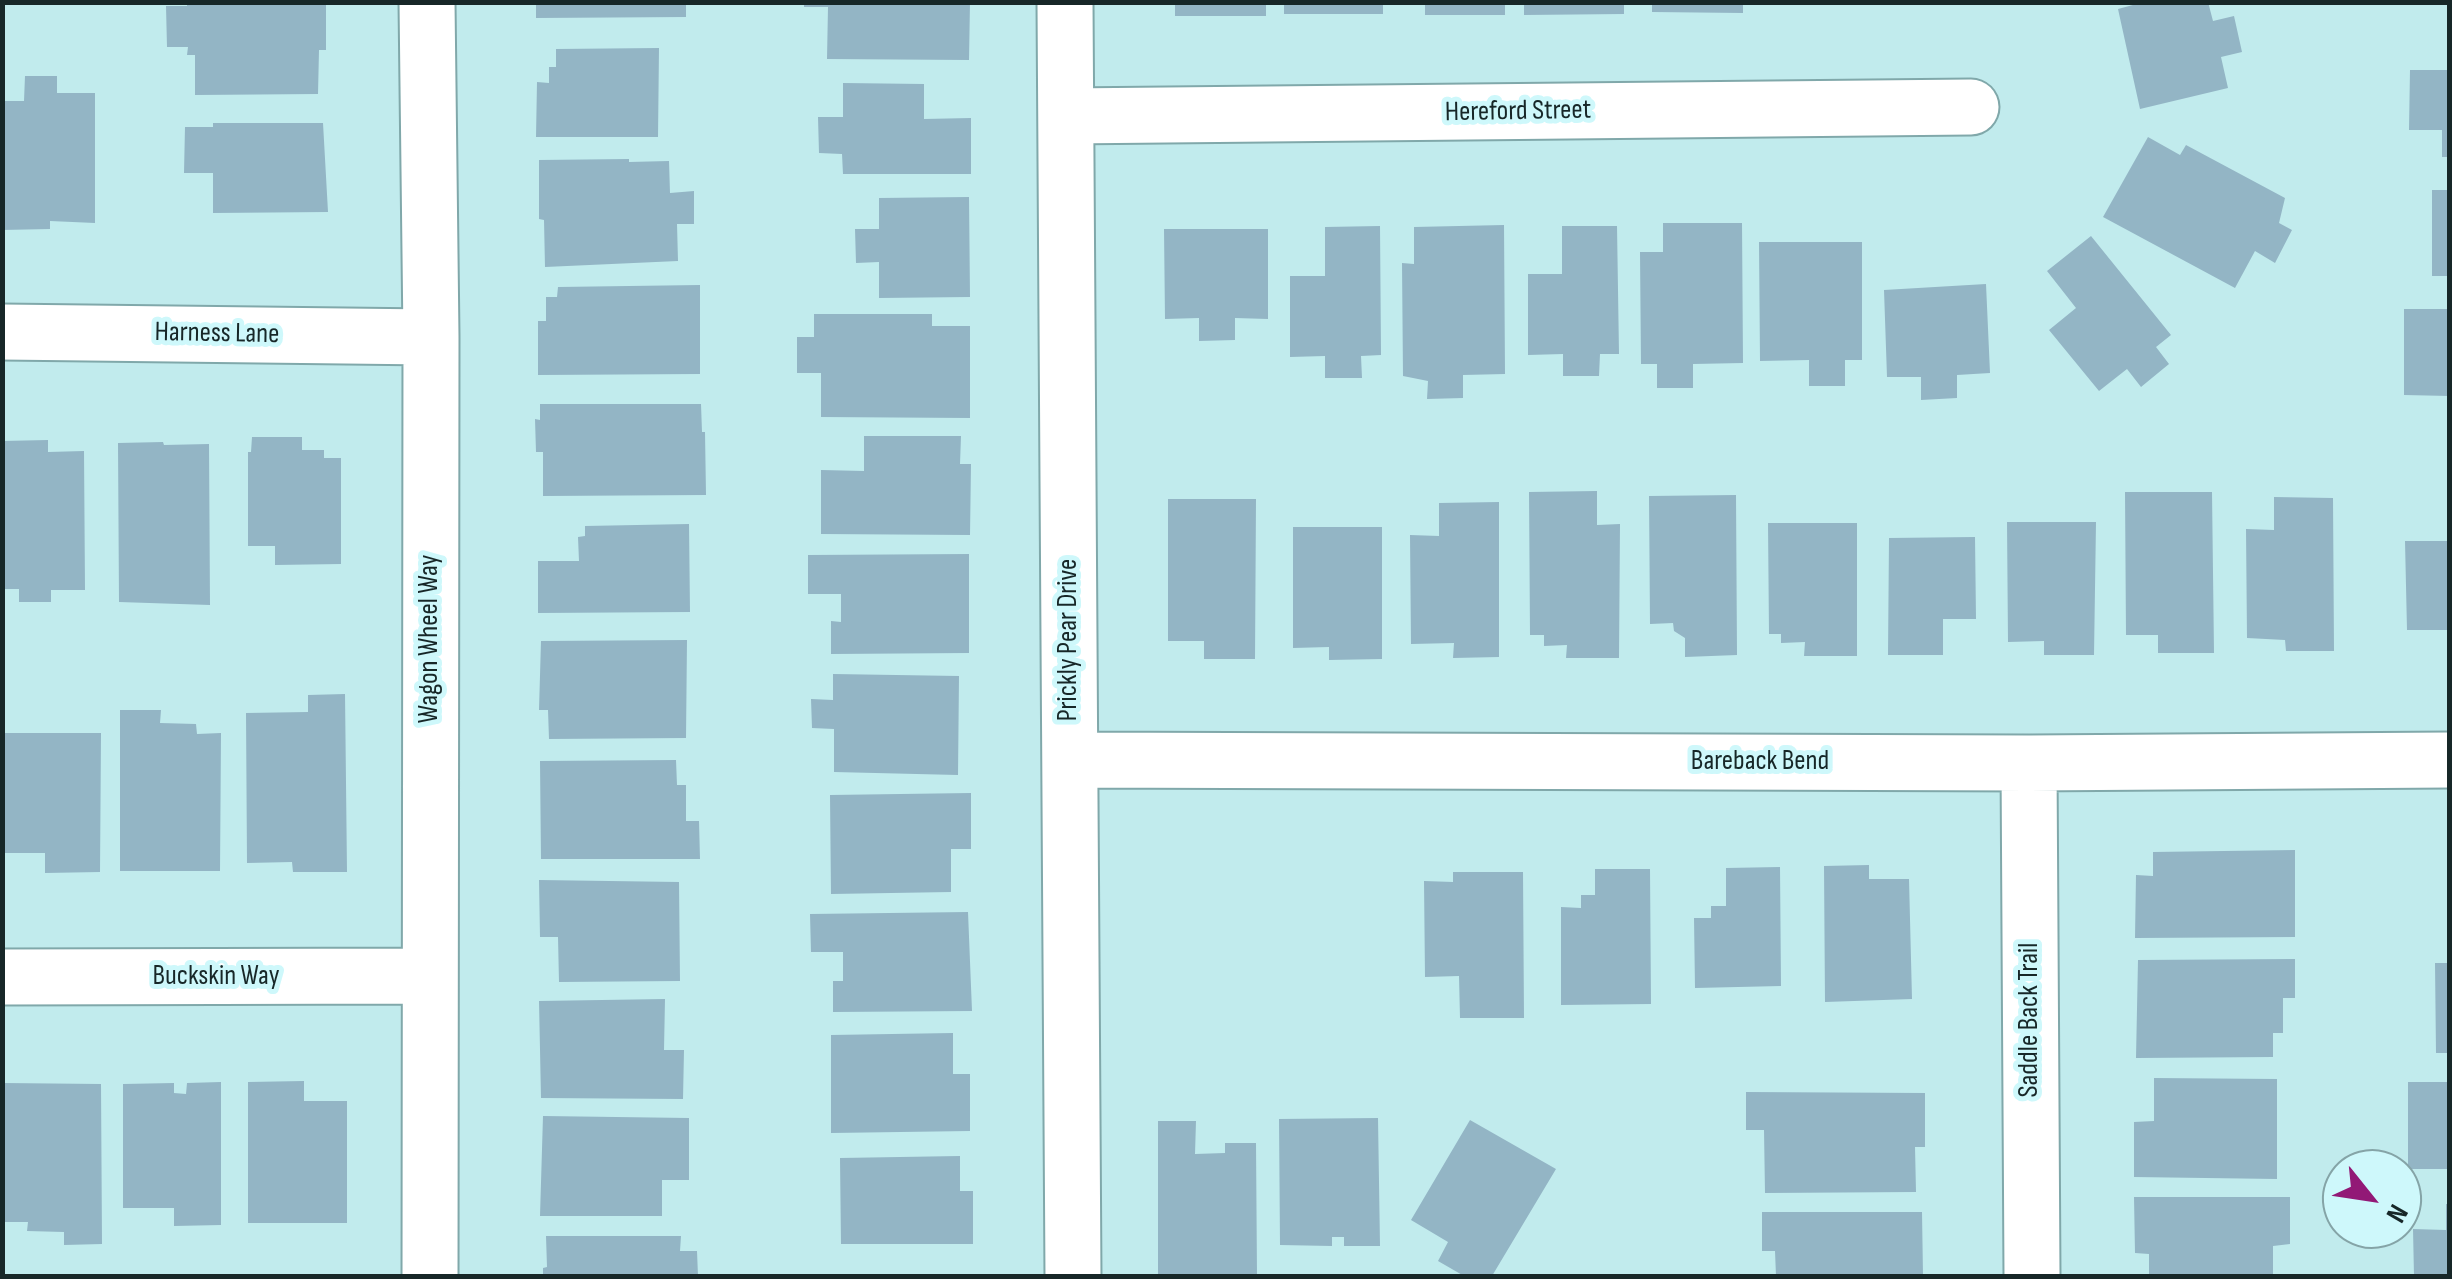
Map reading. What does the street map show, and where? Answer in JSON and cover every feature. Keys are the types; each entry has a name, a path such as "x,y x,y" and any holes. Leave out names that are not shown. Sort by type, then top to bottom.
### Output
{"street":[{"name":"Wagon Wheel Way","path":"426,2 430,1276"},
{"name":"Prickly Pear Drive","path":"1065,2 1073,1276"},
{"name":"Hereford Street","path":"1066,116 1971,108"},
{"name":"Harness Lane","path":"2,332 430,337"},
{"name":"Bareback Bend","path":"1070,760 2450,760"},
{"name":"Saddle Back Trail","path":"2029,763 2032,1276"},
{"name":"Buckskin Way","path":"2,977 430,976"}],"building":[{"path":"187,2 326,2 326,50 319,50 318,94 195,95 195,55 187,55 188,47 167,47 166,6 187,6"},
{"path":"536,2 686,2 686,17 536,18"},
{"path":"804,2 970,2 969,60 827,59 828,7 804,7"},
{"path":"1175,2 1266,2 1266,16 1175,16"},
{"path":"1284,2 1383,2 1383,14 1284,14"},
{"path":"1425,2 1505,2 1505,15 1425,15"},
{"path":"1524,2 1624,2 1624,14 1524,15"},
{"path":"1652,2 1743,2 1743,13 1652,12"},
{"path":"2144,2 2208,2 2213,21 2234,16 2242,52 2221,57 2228,88 2140,109 2118,9"},
{"path":"659,48 658,137 536,137 537,82 549,83 549,67 556,67 556,49"},
{"path":"2410,70 2450,70 2450,157 2442,157 2442,130 2409,130"},
{"path":"25,76 57,76 57,93 95,93 95,223 50,221 50,229 2,230 2,101 24,101"},
{"path":"843,83 924,84 924,119 971,118 971,174 843,174 842,154 819,153 818,117 843,117"},
{"path":"213,123 323,123 328,212 213,213 213,173 184,173 185,127 213,127"},
{"path":"2148,137 2180,155 2186,145 2285,198 2279,223 2292,230 2275,263 2255,251 2235,288 2103,217"},
{"path":"539,160 669,161 670,193 694,191 694,224 677,224 678,261 545,267 544,220 539,219"},
{"path":"2432,190 2450,190 2450,276 2432,276"},
{"path":"969,197 970,297 879,298 879,262 856,263 855,229 879,229 879,198"},
{"path":"1663,223 1742,223 1743,363 1693,364 1693,388 1657,388 1657,364 1641,364 1640,252 1663,252"},
{"path":"1504,225 1505,374 1463,375 1463,398 1427,399 1428,381 1403,376 1402,263 1414,264 1414,227"},
{"path":"1380,226 1381,355 1361,356 1362,378 1325,378 1325,356 1290,357 1290,276 1325,276 1325,227"},
{"path":"1562,226 1617,226 1619,354 1600,354 1599,376 1563,376 1563,354 1528,355 1528,274 1562,274"},
{"path":"1164,229 1268,229 1268,319 1235,318 1235,340 1199,341 1199,318 1165,319"},
{"path":"2091,236 2171,335 2156,347 2169,364 2141,387 2127,369 2099,391 2049,330 2076,308 2047,271"},
{"path":"1759,242 1862,242 1862,360 1845,360 1845,386 1809,386 1809,360 1760,361"},
{"path":"1986,284 1990,373 1957,375 1957,398 1921,400 1921,377 1887,377 1884,290"},
{"path":"700,285 700,374 538,375 538,321 546,321 546,297 557,297 558,287"},
{"path":"2404,309 2450,309 2450,396 2404,395"},
{"path":"814,314 932,314 932,326 970,326 970,418 821,417 821,373 797,373 797,337 814,337"},
{"path":"540,404 701,404 706,495 543,496 543,452 536,452 535,419 540,420"},
{"path":"864,436 961,436 960,464 971,464 970,535 821,534 821,470 864,471"},
{"path":"252,437 302,437 302,450 324,450 324,458 341,458 341,564 275,565 275,546 248,546 248,452"},
{"path":"48,440 48,452 84,451 85,590 51,590 51,602 19,602 19,589 2,589 2,441"},
{"path":"118,443 209,444 210,605 119,602"},
{"path":"1597,491 1597,525 1620,524 1619,658 1566,658 1567,645 1544,646 1544,635 1530,635 1529,492"},
{"path":"2125,492 2212,492 2214,653 2158,653 2158,635 2126,635"},
{"path":"1736,495 1737,655 1685,657 1685,638 1674,631 1673,623 1650,624 1649,496"},
{"path":"2274,497 2333,498 2334,651 2286,651 2285,640 2247,638 2246,529 2274,530"},
{"path":"1168,499 1256,499 1255,659 1204,659 1204,641 1168,641"},
{"path":"1499,502 1499,657 1453,658 1454,643 1411,644 1410,535 1439,536 1439,503"},
{"path":"2007,522 2096,522 2094,655 2044,655 2044,641 2008,642"},
{"path":"1768,523 1857,523 1857,656 1804,656 1805,642 1781,643 1781,634 1769,634"},
{"path":"689,524 690,612 538,613 538,561 579,561 578,537 585,536 585,526"},
{"path":"1293,527 1382,527 1382,659 1329,660 1329,647 1293,648"},
{"path":"1975,537 1976,619 1943,619 1943,655 1888,655 1889,538"},
{"path":"2405,541 2450,541 2450,630 2407,630"},
{"path":"969,554 969,653 831,654 831,621 841,622 841,594 808,594 808,555"},
{"path":"687,640 686,738 549,739 548,710 539,710 541,641"},
{"path":"833,674 959,676 958,775 834,772 834,729 812,728 811,699 833,700"},
{"path":"345,694 347,872 293,872 292,862 247,863 246,713 308,712 308,695"},
{"path":"120,710 161,710 160,723 196,724 197,734 221,733 220,871 120,871"},
{"path":"2,733 101,733 100,872 45,873 45,853 2,853"},
{"path":"676,760 677,785 686,785 686,821 699,821 700,859 541,859 540,761"},
{"path":"971,793 971,849 951,849 951,892 831,894 830,795"},
{"path":"2295,850 2295,937 2135,938 2136,875 2153,876 2153,852"},
{"path":"1869,865 1869,879 1909,879 1912,999 1825,1002 1824,866"},
{"path":"1780,867 1781,986 1695,988 1694,918 1711,918 1711,906 1726,906 1726,868"},
{"path":"1595,869 1650,869 1651,1004 1561,1005 1561,907 1581,908 1581,895 1595,895"},
{"path":"1453,872 1523,872 1524,1018 1460,1018 1459,976 1425,977 1424,881 1453,882"},
{"path":"539,880 679,882 680,981 559,982 558,937 540,937"},
{"path":"968,912 972,1011 833,1012 833,981 843,981 843,952 811,952 810,914"},
{"path":"2295,959 2295,998 2283,998 2283,1033 2273,1033 2273,1057 2136,1058 2138,960"},
{"path":"2435,963 2450,963 2450,1053 2436,1053"},
{"path":"665,999 664,1050 684,1050 683,1099 541,1098 539,1001"},
{"path":"953,1033 953,1074 970,1074 970,1131 831,1133 831,1035"},
{"path":"2154,1078 2277,1079 2277,1179 2134,1177 2134,1122 2154,1121"},
{"path":"304,1081 304,1101 347,1101 347,1223 248,1223 248,1082"},
{"path":"221,1082 221,1225 174,1226 174,1208 123,1208 123,1084 174,1083 174,1093 186,1094 187,1083"},
{"path":"2408,1082 2450,1082 2450,1169 2422,1169 2422,1149 2408,1149"},
{"path":"3,1083 101,1084 102,1244 64,1245 64,1232 27,1231 28,1222 3,1222"},
{"path":"1746,1092 1925,1093 1925,1147 1915,1147 1916,1192 1765,1193 1764,1130 1746,1130"},
{"path":"543,1116 689,1118 689,1180 662,1180 662,1216 540,1216"},
{"path":"1378,1118 1380,1246 1344,1246 1344,1237 1332,1237 1332,1246 1280,1245 1279,1119"},
{"path":"1470,1120 1556,1169 1492,1276 1464,1276 1438,1261 1448,1242 1411,1220"},
{"path":"1158,1121 1196,1121 1195,1154 1225,1153 1225,1143 1256,1143 1257,1276 1158,1276"},
{"path":"960,1156 960,1191 973,1191 973,1244 841,1244 840,1158"},
{"path":"2134,1197 2290,1197 2290,1244 2273,1246 2273,1276 2149,1276 2149,1254 2135,1253"},
{"path":"2446,1204 2450,1204 2450,1276 2414,1276 2413,1249 2422,1249 2422,1229 2446,1230"},
{"path":"1762,1212 1922,1212 1923,1276 1776,1276 1775,1251 1762,1251"},
{"path":"546,1236 681,1236 680,1251 697,1251 698,1276 543,1276 543,1268 547,1267"}]}
